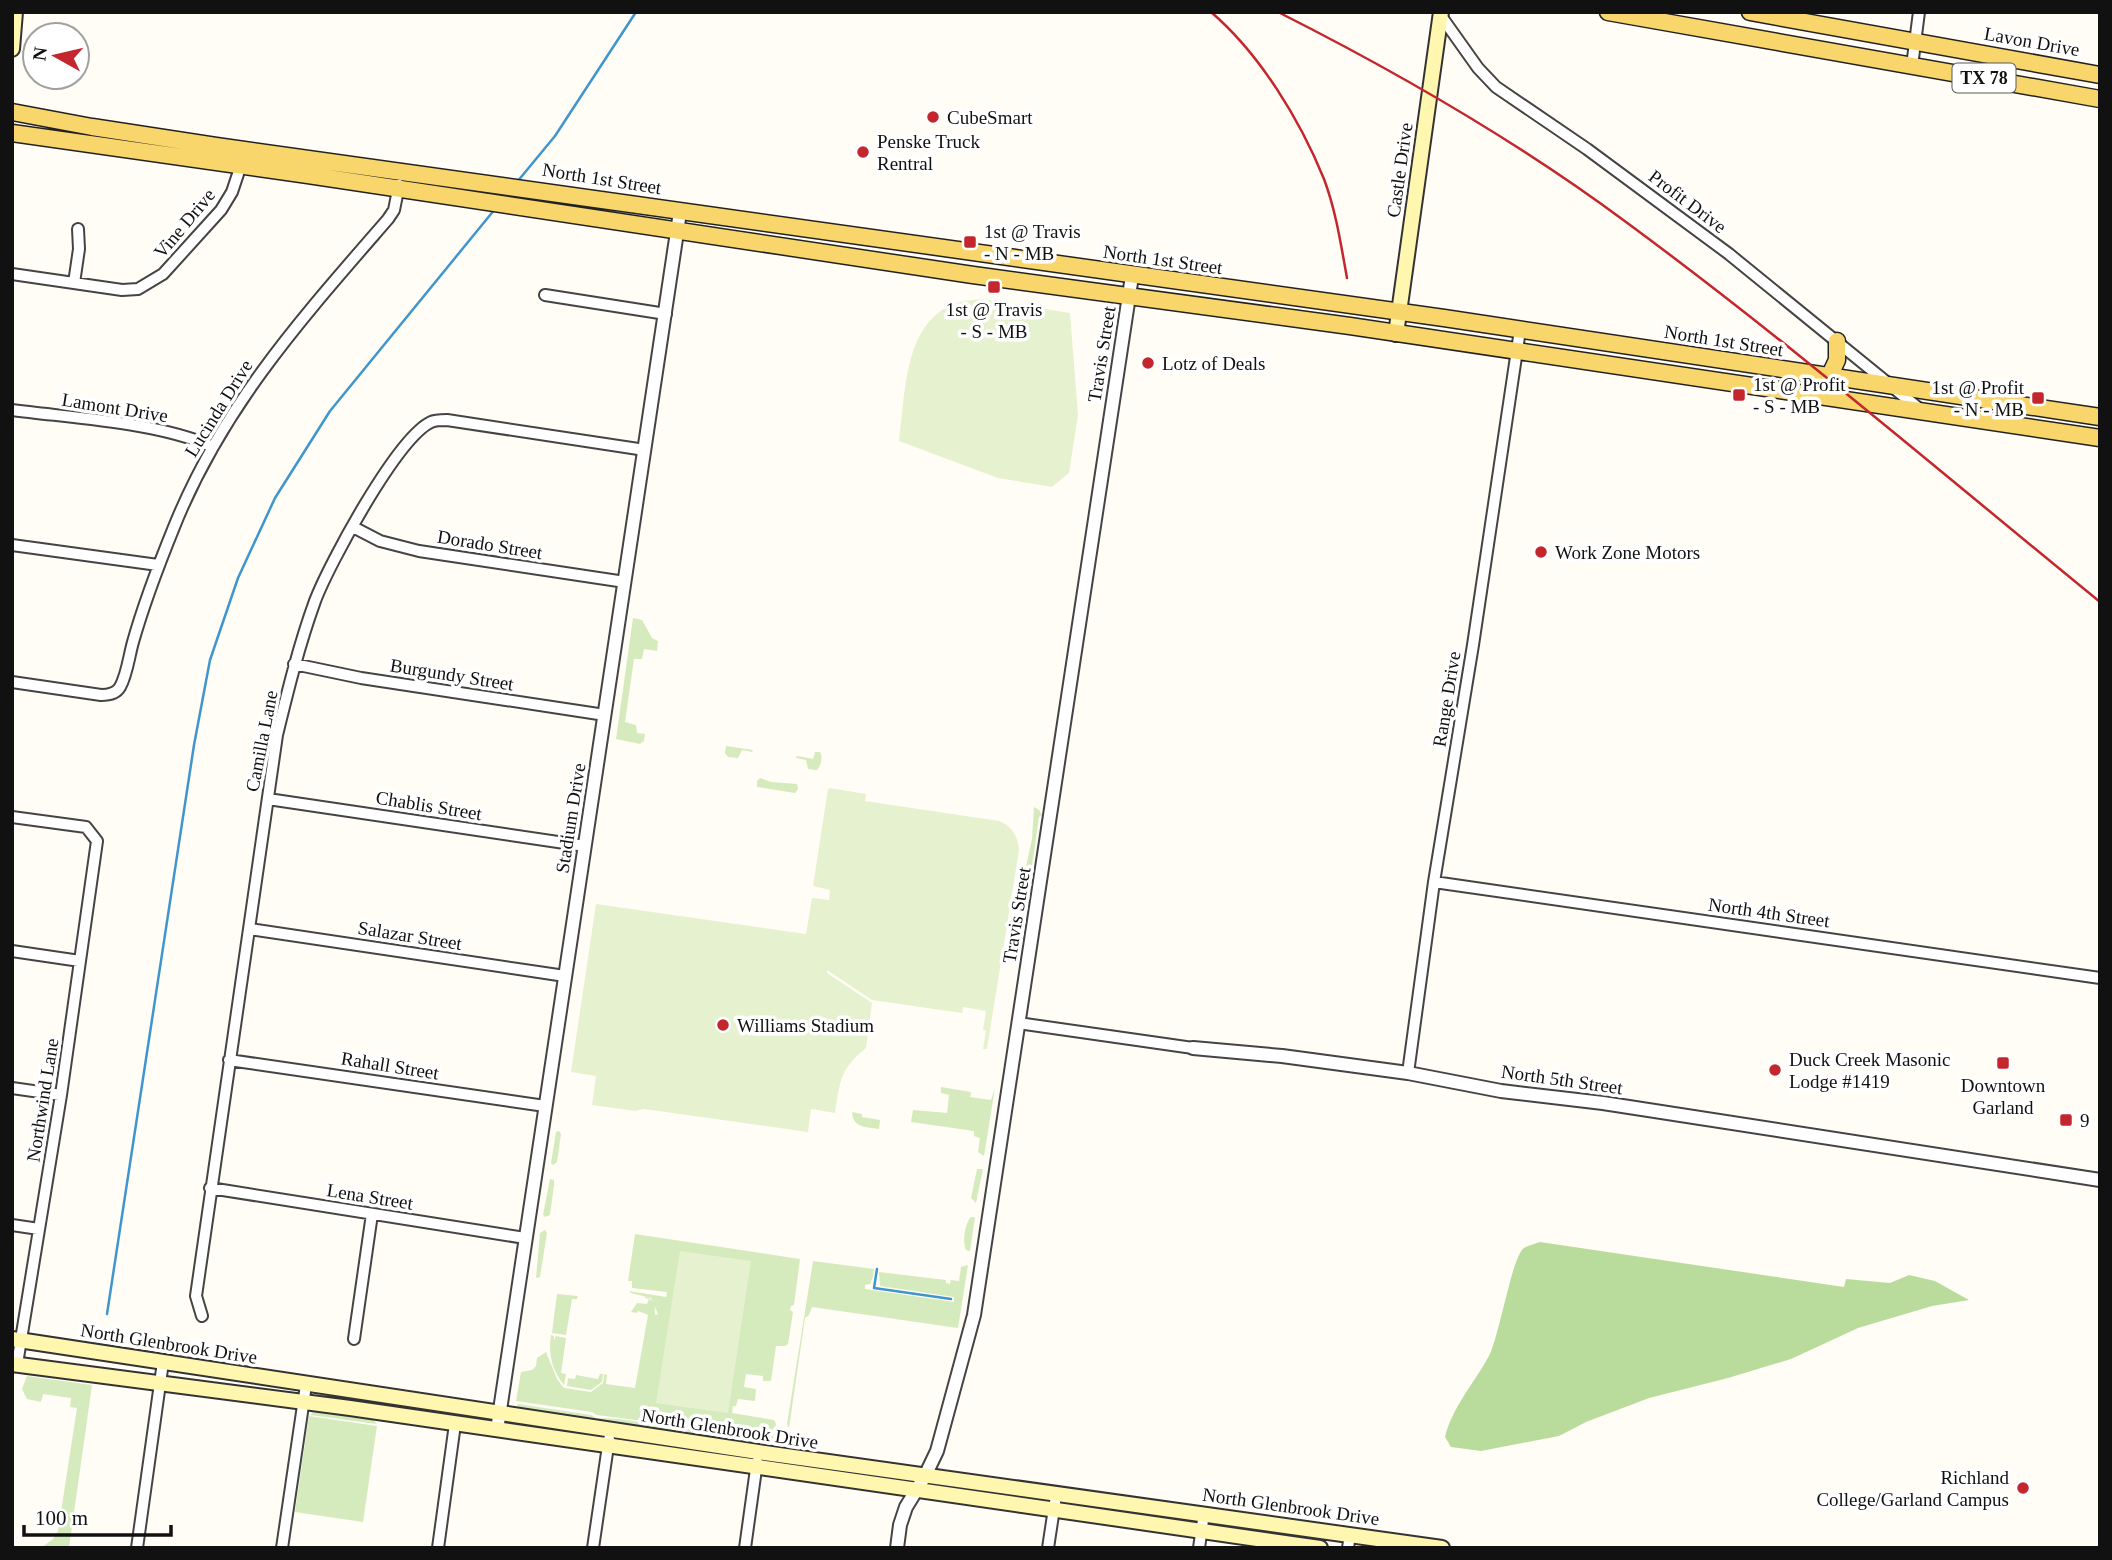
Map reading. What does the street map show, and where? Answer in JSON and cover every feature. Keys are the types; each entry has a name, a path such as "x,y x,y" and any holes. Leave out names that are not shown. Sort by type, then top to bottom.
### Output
{"main road":[{"path":"12,50 15,12"},
{"name":"TX 78","path":"1608,12 2100,99"},
{"name":"Lavon Drive","path":"1750,12 2100,75"},
{"name":"Castle Drive","path":"1396,334 1441,14"},
{"name":"North 1st Street","path":"12,112 92,128 241,165 989,278 1164,300 2100,438"},
{"name":"North 1st Street","path":"12,133 178,148 527,188 680,212 1399,312 2100,417"},
{"path":"517,206 591,206 600,200"},
{"path":"989,278 993,256"},
{"path":"1164,300 1167,281"},
{"path":"1829,377 1837,360 1837,341"},
{"path":"1715,381 1718,361"},
{"name":"North Glenbrook Drive","path":"17,1340 611,1429 915,1490 1320,1548"},
{"name":"North Glenbrook Drive","path":"15,1364 303,1401 608,1445 925,1476 1056,1492 1204,1513 1349,1541 1442,1548"}],"street":[{"path":"1912,66 1919,12"},
{"name":"Profit Drive","path":"1441,14 1478,68 1496,87 1638,186 1729,254 1922,411"},
{"name":"Vine Drive","path":"12,274 138,289 163,274 221,210 232,192 241,165"},
{"name":"Lucinda Drive","path":"12,681 101,695 115,692 121,687 132,642 158,565 185,498 211,446 228,418 295,327 388,219 394,210 401,172"},
{"name":"Stadium Drive","path":"497,1430 680,212"},
{"path":"74,282 79,249 78,229"},
{"name":"Travis Street","path":"897,1548 900,1525 915,1490 925,1476 942,1434 972,1327 1132,276"},
{"path":"545,295 666,314"},
{"name":"Range Drive","path":"1408,1073 1434,881 1520,330"},
{"name":"Lamont Drive","path":"12,410 140,427 180,435 211,446"},
{"name":"Camilla Lane","path":"202,1316 196,1296 277,735 295,664 317,598 353,527 375,488 409,442 432,421 447,419 645,450"},
{"name":"Dorado Street","path":"353,527 380,541 419,551 625,582"},
{"path":"12,545 158,565"},
{"name":"Burgundy Street","path":"295,664 361,678 605,715"},
{"name":"Chablis Street","path":"268,799 585,846"},
{"name":"Northwind Lane","path":"12,817 86,827 97,841 61,1096 15,1364"},
{"name":"North 4th Street","path":"1434,881 2100,978"},
{"name":"Salazar Street","path":"250,929 565,976"},
{"path":"12,951 80,961"},
{"name":"North 5th Street","path":"1018,1023 1193,1048 1282,1056 1408,1073 1501,1091 1603,1103 2100,1180"},
{"name":"Rahall Street","path":"229,1060 545,1106"},
{"path":"12,1088 61,1096"},
{"name":"Lena Street","path":"210,1188 525,1238"},
{"path":"354,1339 372,1214"},
{"path":"12,1225 39,1229"},
{"path":"137,1548 163,1362"},
{"path":"282,1548 306,1385"},
{"path":"438,1548 455,1424"},
{"path":"593,1548 611,1429"},
{"path":"745,1548 757,1459"},
{"path":"1048,1548 1056,1492"},
{"path":"1199,1548 1204,1513"}],"green space":[{"path":"982,299 1070,313 1078,415 1069,473 1052,487 998,478 899,441 906,380 917,340 927,324 941,311 960,302"},
{"path":"633,618 642,620 652,638 658,641 657,651 644,649 642,659 634,659 625,722 636,725 637,733 645,734 644,741 640,744 616,739"},
{"path":"726,746 753,750 742,750 738,758 728,757 725,753"},
{"path":"815,752 820,752 821,756 817,770 808,769 806,760 796,758 813,759"},
{"path":"760,778 771,782 797,784 798,789 795,793 757,787"},
{"path":"830,788 866,794 865,801 999,821 1014,832 1019,850 987,1049 983,1049 986,1011 963,1007 962,1013 872,1000 827,970 827,973 872,1003 866,1048 846,1069 838,1092 835,1113 811,1109 808,1132 644,1109 635,1111 592,1105 596,1076 571,1072 596,904 806,934 812,898 829,900 830,890 813,886"},
{"path":"1034,807 1042,815 1039,817 1029,886 1022,885 1032,839"},
{"path":"941,1087 971,1092 970,1097 991,1100 995,1088 984,1156 978,1152 980,1138 974,1136 974,1131 911,1122 913,1110 947,1113 949,1095 941,1093"},
{"path":"852,1112 880,1120 879,1129 858,1124"},
{"path":"556,1132 561,1134 557,1162 553,1165 551,1163"},
{"path":"977,1169 983,1169 976,1203 971,1198"},
{"path":"550,1179 554,1180 554,1185 550,1215 545,1217 543,1215"},
{"path":"971,1217 975,1217 970,1251 966,1250 964,1238"},
{"path":"545,1230 547,1233 540,1277 536,1278 540,1233"},
{"path":"635,1234 800,1259 794,1305 790,1310 793,1312 788,1344 776,1346 771,1381 763,1381 763,1376 746,1374 744,1387 756,1389 755,1401 738,1399 736,1406 733,1406 732,1413 774,1420 776,1424 773,1438 597,1415 592,1412 516,1401 521,1372 532,1370 536,1366 537,1358 546,1352 557,1379 564,1388 591,1392 603,1383 604,1374 607,1375 606,1384 635,1388 648,1315 638,1311 631,1312 637,1303 647,1304 649,1299 629,1291 666,1297 667,1292 632,1288 632,1281 628,1281"},
{"path":"1540,1242 1844,1287 1846,1279 1890,1283 1909,1275 1935,1281 1969,1300 1932,1306 1858,1328 1791,1359 1649,1398 1586,1422 1559,1436 1481,1451 1451,1447 1445,1437 1448,1426 1489,1356 1515,1265 1524,1248"},
{"path":"680,1251 751,1261 728,1413 656,1403"},
{"path":"813,1261 874,1269 870,1284 865,1285 865,1289 954,1302 954,1297 880,1286 879,1272 946,1280 946,1283 950,1284 951,1280 959,1281 961,1267 968,1265 958,1328 812,1307 805,1318 789,1428 787,1424"},
{"path":"557,1294 578,1296 577,1299 572,1299 566,1335 552,1333"},
{"path":"551,1335 554,1340 556,1336 566,1338 561,1373 566,1374 564,1385 552,1362"},
{"path":"600,1374 603,1374 602,1382 591,1390 567,1386 568,1378 575,1379 576,1375 598,1379"},
{"path":"27,1376 92,1385 69,1548 41,1548 53,1539 58,1531 77,1408 70,1407 71,1398 43,1394 41,1402 27,1399 22,1389"},
{"path":"518,1404 596,1418 773,1442 766,1445 579,1418 520,1409"},
{"path":"315,1410 371,1417 377,1424 310,1415"},
{"path":"309,1416 377,1426 363,1522 295,1512"}],"waterway":[{"path":"517,182 555,136 636,12"},
{"path":"107,1314 194,745 210,660 238,578 275,498 330,411 495,209"},
{"path":"877,1269 874,1288 951,1299"}],"railway":[{"path":"1211,12 1262,68 1303,134 1328,191 1347,278"},
{"path":"1278,12 1368,59 1456,110 1585,192 1806,361 2100,602"}],"place":[{"name":"CubeSmart","path":"933,117"},
{"name":"Penske Truck Rentral","path":"863,152"},
{"name":"1st @ Travis - N - MB","path":"970,242"},
{"name":"1st @ Travis - S - MB","path":"994,287"},
{"name":"Lotz of Deals","path":"1148,363"},
{"name":"1st @ Profit - S - MB","path":"1739,395"},
{"name":"1st @ Profit - N - MB","path":"2038,398"},
{"name":"Work Zone Motors","path":"1541,552"},
{"name":"Williams Stadium","path":"723,1025"},
{"name":"Downtown Garland","path":"2003,1063"},
{"name":"Duck Creek Masonic Lodge #1419","path":"1775,1070"},
{"name":"9","path":"2066,1120"},
{"name":"Richland College/Garland Campus","path":"2023,1488"}]}
